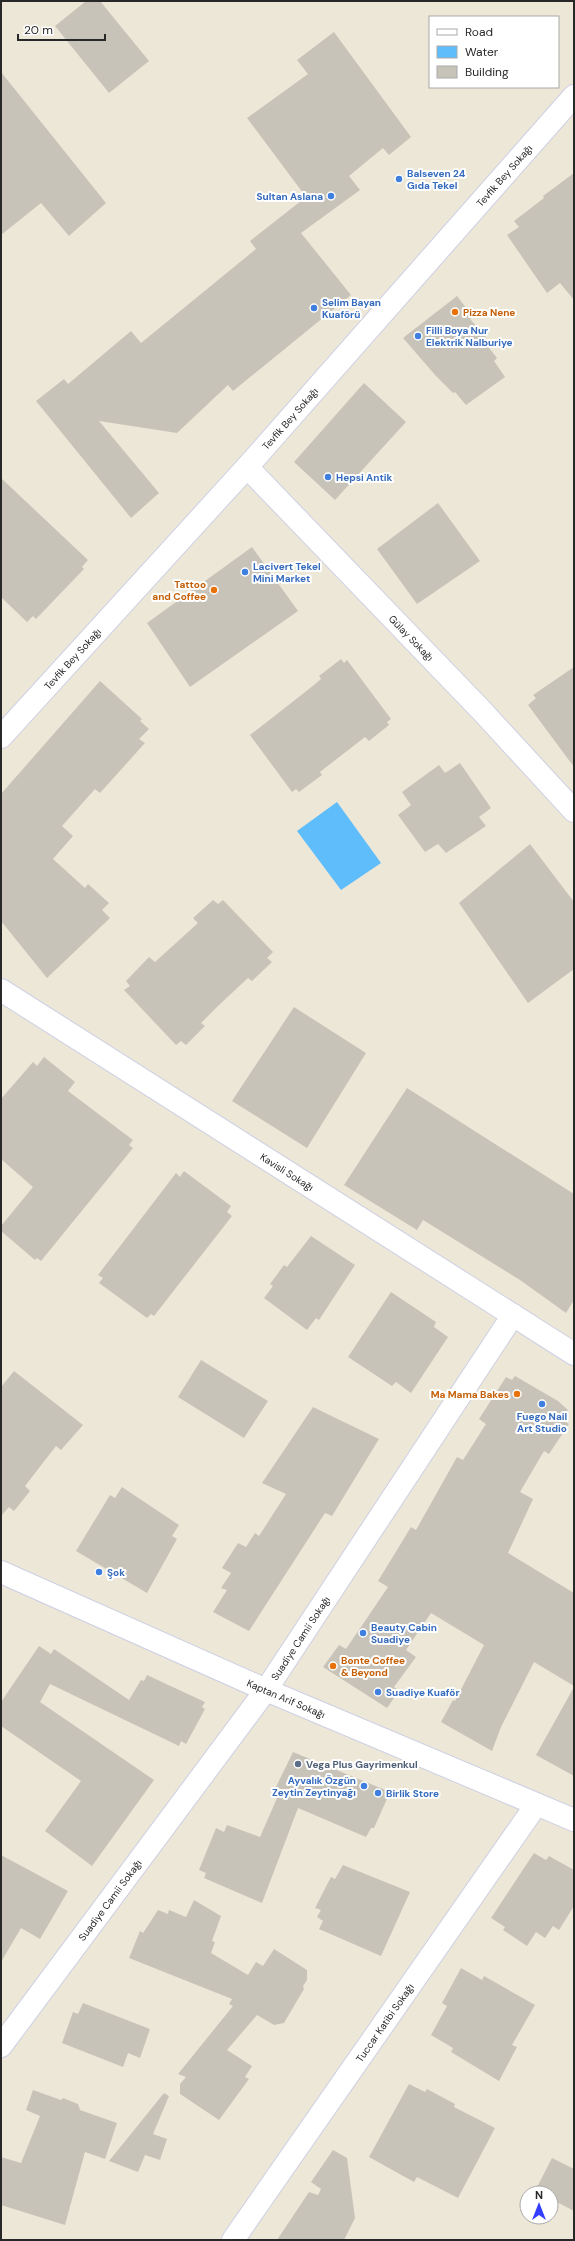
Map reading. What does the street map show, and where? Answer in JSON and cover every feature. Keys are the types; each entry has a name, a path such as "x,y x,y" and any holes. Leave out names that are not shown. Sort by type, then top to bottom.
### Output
{"street":[{"name":"Tevfik Bey Sokağı","path":"1,737 247,467 574,96"},
{"name":"Gülay Sokağı","path":"247,467 482,711 574,811"},
{"name":"Kavisli Sokağı","path":"1,990 574,1354"},
{"name":"Suadiye Camii Sokağı","path":"1,2046 266,1690 513,1315"},
{"name":"Kaptan Arif Sokağı","path":"1,1572 266,1690 574,1820"},
{"name":"Tuccar Katibi Sokağı","path":"233,2240 536,1805"}],"water":[{"path":"337,802 381,863 341,890 297,831"}],"building":[{"path":"86,1 100,1 149,61 109,93 55,26"},
{"path":"334,32 411,137 389,155 383,148 349,176 360,190 301,233 351,295 233,391 228,385 177,433 99,421 159,493 131,518 36,401 64,379 68,384 131,331 141,343 256,249 250,241 306,197 247,118 308,74 297,60"},
{"path":"1,72 106,203 69,236 41,203 1,235"},
{"path":"574,173 574,300 560,283 547,293 507,235 519,227 514,221 544,198 543,196"},
{"path":"457,296 473,317 470,319 486,337 482,339 497,358 494,361 505,377 466,405 455,392 453,393 436,376 403,338"},
{"path":"364,383 406,422 335,500 294,462"},
{"path":"1,478 88,560 82,567 84,569 36,619 33,616 27,622 1,597"},
{"path":"438,503 480,561 417,604 377,549"},
{"path":"252,547 298,611 190,687 147,623"},
{"path":"341,659 344,663 347,660 391,719 387,722 389,725 369,741 365,737 320,772 322,775 299,792 296,789 292,792 250,735 321,679 319,676"},
{"path":"574,667 574,767 528,705 536,698 533,695"},
{"path":"100,681 142,719 140,721 149,729 139,739 145,743 100,793 95,789 62,826 73,836 53,859 85,888 88,884 109,903 102,910 110,918 47,978 1,921 1,794"},
{"path":"460,763 491,808 479,817 486,826 446,853 438,844 425,852 398,815 411,805 402,792 439,765 445,773"},
{"path":"530,844 574,902 574,969 528,1003 459,903"},
{"path":"213,900 218,904 223,900 273,952 267,958 272,962 252,981 248,978 218,1006 201,1023 205,1026 186,1045 181,1041 176,1045 124,990 130,986 126,981 149,957 155,962 198,923 193,918"},
{"path":"294,1007 366,1053 307,1148 232,1101"},
{"path":"44,1057 75,1082 68,1091 133,1140 129,1145 133,1148 41,1261 37,1258 35,1260 1,1231 1,1226 33,1187 1,1159 1,1099 33,1062 37,1066"},
{"path":"407,1088 574,1194 574,1300 566,1313 520,1280 423,1220 417,1230 344,1185"},
{"path":"184,1171 231,1206 227,1212 232,1216 154,1316 151,1314 147,1318 99,1283 103,1278 98,1275 176,1173 180,1177"},
{"path":"311,1236 355,1265 319,1320 316,1318 307,1330 264,1298 273,1286 270,1284 284,1265 287,1267"},
{"path":"391,1292 436,1322 434,1327 448,1337 411,1393 396,1382 392,1386 348,1357"},
{"path":"201,1360 268,1401 244,1438 178,1397"},
{"path":"14,1371 83,1425 61,1450 56,1446 25,1486 30,1491 14,1511 9,1507 1,1516 1,1387"},
{"path":"515,1376 558,1401 568,1410 563,1420 569,1424 549,1454 544,1451 520,1492 533,1499 508,1553 574,1593 574,1686 534,1662 501,1727 492,1751 441,1722 453,1700 455,1701 484,1645 431,1613 406,1650 416,1657 394,1687 399,1691 387,1708 323,1667 339,1645 346,1649 388,1587 378,1581 411,1527 416,1530 457,1457 463,1460 486,1424 479,1419 506,1377 512,1380"},
{"path":"313,1407 379,1439 332,1516 325,1513 249,1631 213,1612 227,1590 221,1588 231,1573 222,1568 238,1543 246,1547 255,1533 259,1536 286,1494 262,1483"},
{"path":"122,1487 179,1525 172,1536 177,1539 147,1593 76,1551 110,1495 115,1498"},
{"path":"39,1646 51,1654 54,1649 129,1700 141,1680 144,1681 147,1675 205,1702 202,1707 205,1709 186,1744 181,1741 179,1746 50,1684 40,1702 154,1780 92,1866 45,1831 81,1781 1,1726 1,1702"},
{"path":"574,1687 574,1776 536,1755"},
{"path":"293,1752 390,1792 374,1828 371,1828 366,1837 298,1808 262,1903 204,1878 206,1873 199,1870 216,1828 224,1832 227,1825 260,1837 281,1789 276,1787"},
{"path":"534,1853 546,1860 549,1856 574,1870 574,1906 559,1930 553,1926 545,1938 536,1932 527,1946 503,1930 505,1927 491,1918"},
{"path":"1,1855 68,1891 40,1939 21,1928 1,1962"},
{"path":"343,1865 410,1892 381,1956 319,1929 323,1921 317,1917 321,1910 315,1908 331,1877 335,1879"},
{"path":"194,1900 221,1916 212,1941 215,1942 211,1953 248,1975 256,1962 263,1966 274,1949 307,1970 307,1980 303,1986 304,1989 284,2023 274,2025 257,2015 227,2050 252,2066 245,2077 249,2079 219,2120 180,2094 180,2084 186,2077 178,2074 233,2006 229,2004 232,1999 129,1958 140,1931 143,1933 158,1910 168,1914 169,1910 186,1917"},
{"path":"461,1968 482,1980 484,1976 535,2005 512,2045 517,2047 499,2081 451,2052 453,2048 431,2035 447,2006 442,2003"},
{"path":"83,2003 150,2029 140,2058 128,2053 123,2067 62,2043 73,2012 78,2014"},
{"path":"409,2084 425,2092 427,2089 455,2104 454,2107 495,2128 458,2198 417,2177 414,2182 369,2157"},
{"path":"33,2090 61,2100 63,2098 78,2104 80,2110 117,2123 105,2159 85,2152 65,2225 1,2205 1,2157 21,2163 40,2116 26,2110"},
{"path":"164,2093 169,2096 153,2134 167,2139 160,2160 145,2155 138,2172 109,2161"},
{"path":"333,2150 347,2158 355,2218 344,2240 277,2240 309,2192 318,2195 321,2189 311,2182"},
{"path":"552,2158 574,2169 574,2211 559,2203 559,2185 538,2185"}],"place":[{"name":"Balseven 24 Gıda Tekel","path":"399,179"},
{"name":"Sultan Aslana","path":"331,196"},
{"name":"Selim Bayan Kuaförü","path":"314,308"},
{"name":"Pizza Nene","path":"455,312"},
{"name":"Filli Boya Nur Elektrik Nalburiye","path":"418,336"},
{"name":"Hepsi Antik","path":"328,477"},
{"name":"Lacivert Tekel Mini Market","path":"245,572"},
{"name":"Tattoo and Coffee","path":"214,590"},
{"name":"Ma Mama Bakes","path":"517,1394"},
{"name":"Fuego Nail Art Studio","path":"542,1404"},
{"name":"Şok","path":"99,1572"},
{"name":"Beauty Cabin Suadiye","path":"363,1633"},
{"name":"Bonte Coffee & Beyond","path":"333,1666"},
{"name":"Suadiye Kuaför","path":"378,1692"},
{"name":"Vega Plus Gayrimenkul","path":"298,1764"},
{"name":"Ayvalık Özgün Zeytin Zeytinyağı","path":"364,1786"},
{"name":"Birlik Store","path":"378,1793"}]}
